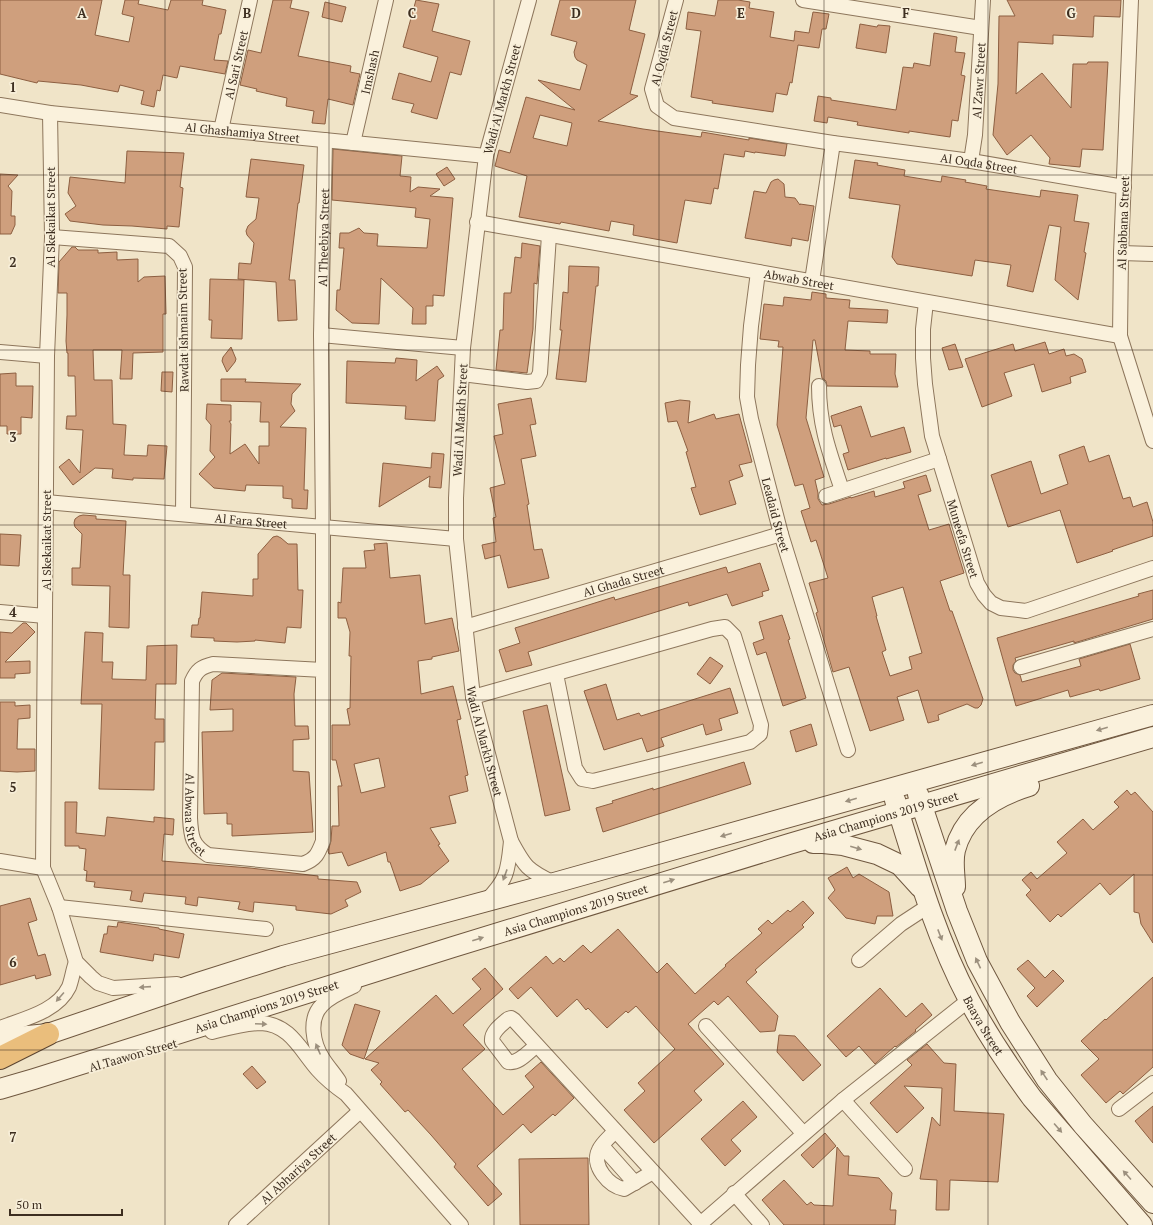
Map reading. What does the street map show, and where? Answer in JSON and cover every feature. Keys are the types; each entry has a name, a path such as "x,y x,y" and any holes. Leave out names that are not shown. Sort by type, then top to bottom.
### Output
{"highway":[{"path":"0,1058 48,1034"}],"main road":[{"name":"Asia Champions 2019 Street","path":"0,1041 18,1037 48,1034 283,956 554,883 1153,715"},
{"name":"Asia Champions 2019 Street","path":"0,1089 453,947 789,844 1153,738"},
{"path":"957,911 954,862 955,851 961,835 976,814 990,802 1022,788 1153,748"},
{"name":"Baaya Street","path":"914,782 957,911 977,961 993,992 1024,1046 1047,1080 1092,1136 1153,1203"},
{"name":"Baaya Street","path":"891,788 927,899 941,937 969,1000 1018,1080 1142,1225"},
{"path":"789,844 823,842 843,845 877,854 900,865 927,899"}],"street":[{"name":"Al Sari Street","path":"221,130 250,0"},
{"name":"Imshash","path":"353,143 386,0"},
{"name":"Wadi Al Markh Street","path":"529,0 486,156 477,222 463,348 456,498 456,539 473,697 510,841 527,867 537,875 554,883"},
{"name":"Al Oqda Street","path":"676,0 652,89 657,106 674,118 833,143 971,161 1124,187"},
{"path":"802,0 981,28"},
{"name":"Al Zawr Street","path":"971,161 975,135 984,0"},
{"name":"Al Sabbana Street","path":"1131,0 1121,253 1120,336 1152,437"},
{"name":"Al Ghashamiya Street","path":"0,105 50,113 486,156"},
{"name":"Al Skekaikat Street","path":"50,113 52,237 47,356 43,868 59,907 76,962 98,983 113,988 198,983"},
{"name":"Al Theebiya Street","path":"323,527 321,335 325,140"},
{"path":"812,281 833,143"},
{"name":"Abwab Street","path":"477,222 1120,336"},
{"path":"462,374 527,382 536,381 540,373 550,235"},
{"name":"Rawdat Ishmaim Street","path":"52,237 170,246 180,256 185,267 183,514"},
{"path":"1121,253 1153,254"},
{"name":"Leadaid Street","path":"758,272 751,326 747,397 751,419 781,534 848,750"},
{"name":"Muneefa Street","path":"926,302 923,329 923,358 932,436 977,583 984,595 991,603 1001,608 1026,611 1153,568"},
{"path":"321,335 463,348"},
{"path":"0,352 47,356"},
{"path":"819,386 819,405 824,434 842,490"},
{"path":"826,496 939,459"},
{"name":"Al Fara Street","path":"46,502 456,539"},
{"name":"Al Abwaa Street","path":"323,527 323,670 323,841 319,852 312,861 302,864 208,855 198,848 191,835 192,681 196,672 203,666 213,664 323,670"},
{"name":"Al Ghada Street","path":"465,627 781,534"},
{"path":"0,612 45,616"},
{"path":"473,697 712,629 725,627 734,636 761,725 760,734 750,742 593,781 582,779 575,768 556,674"},
{"path":"1021,667 1153,629"},
{"name":"Wadi Al Markh Street","path":"485,902 502,883 506,875 509,866 510,841"},
{"path":"0,862 43,868"},
{"path":"859,960 901,924 927,899"},
{"path":"59,907 266,929"},
{"name":"Al Taawon Street","path":"453,947 340,992 321,1005 314,1018 313,1025 316,1043 322,1058 346,1094 461,1225"},
{"path":"0,1028 49,1008 60,999 68,987 76,962"},
{"path":"536,1046 700,1224 803,1133 969,1000"},
{"name":"Al Taawon Street","path":"34,1079 110,1064 211,1032 253,1023 262,1023 279,1027 287,1032 307,1053 317,1069 330,1082 346,1094"},
{"path":"706,1026 803,1133"},
{"path":"1119,1109 1153,1083"},
{"path":"843,1100 905,1169"},
{"name":"Al Abhariya Street","path":"236,1225 360,1111"},
{"path":"615,1131 599,1148 596,1157 597,1163 609,1182 618,1188 624,1189 653,1172"},
{"path":"602,1146 635,1183"},
{"path":"734,1193 762,1225"}],"building":[{"path":"0,0 102,0 95,35 129,42 134,17 122,14 125,0 139,0 138,4 168,10 171,0 203,0 202,5 226,10 221,34 219,34 214,60 228,61 225,74 180,66 177,78 163,75 160,91 157,90 154,107 141,104 144,91 120,85 118,92 81,85 38,81 37,83 0,74"},
{"path":"273,0 292,0 290,8 309,12 298,56 351,66 350,72 360,74 353,105 328,99 325,124 312,123 314,111 286,106 287,98 256,91 257,89 240,85 248,50 261,53"},
{"path":"416,0 439,4 432,31 470,41 461,75 450,72 437,119 411,112 414,104 392,99 399,73 431,82 438,57 403,47"},
{"path":"560,0 636,0 629,30 645,34 630,94 638,96 598,121 701,137 702,132 749,140 749,138 787,144 785,156 745,151 744,157 724,154 718,189 714,188 711,204 685,200 677,243 633,235 634,225 611,221 609,231 561,222 560,224 519,217 527,176 495,166 499,150 510,153 526,97 575,110 538,80 580,90 587,65 577,60 575,57 574,52 577,42 551,35","holes":["540,115 572,123 567,146 533,138"]},
{"path":"718,0 738,0 750,2 749,8 774,12 770,37 794,41 795,31 809,33 813,12 829,14 826,29 822,29 819,48 798,45 792,83 790,82 787,95 776,93 773,112 712,103 713,101 691,97 701,31 686,29 688,12 715,16"},
{"path":"1007,0 1121,0 1120,17 1094,16 1093,37 1053,35 1053,44 1018,42 1016,94 1042,73 1071,108 1073,64 1108,62 1103,150 1082,149 1080,167 1049,164 1050,158 1031,135 1007,155 993,135 998,84 999,16 1015,16"},
{"path":"325,2 346,7 342,22 322,17"},
{"path":"860,24 877,27 878,25 890,26 886,53 856,48"},
{"path":"934,33 957,37 955,52 965,53 961,75 965,76 958,121 952,120 950,137 909,131 909,133 857,125 858,122 828,117 827,123 814,121 818,96 831,98 831,100 896,110 903,67 913,68 914,63 930,66"},
{"path":"333,149 402,156 400,176 411,177 410,192 418,187 440,189 430,196 453,198 444,296 433,295 433,306 426,306 426,324 412,324 413,308 381,278 379,324 352,323 336,310 337,290 340,290 344,248 339,248 340,233 349,233 359,228 364,233 378,234 377,246 427,248 430,219 415,217 416,208 332,200"},
{"path":"127,151 184,153 180,187 183,188 179,227 167,226 167,229 103,225 70,221 65,214 76,206 68,193 70,177 125,183"},
{"path":"251,159 304,165 289,280 295,280 297,320 278,321 276,282 238,279 239,263 251,264 254,243 247,235 246,231 248,226 256,219 259,198 246,197"},
{"path":"855,160 878,163 877,165 905,170 904,176 941,182 942,176 966,180 965,182 987,186 986,189 1040,197 1041,190 1078,195 1074,221 1089,223 1084,252 1086,253 1078,300 1055,280 1061,227 1049,225 1033,292 1007,286 1011,265 975,260 972,276 897,264 892,257 900,205 849,198"},
{"path":"447,167 455,179 444,186 436,174"},
{"path":"0,174 18,175 8,186 12,191 11,216 15,216 15,225 11,234 0,234"},
{"path":"778,179 784,184 785,197 795,198 800,205 814,206 808,241 792,238 791,246 745,238 754,191 766,193 771,182"},
{"path":"522,243 540,246 537,284 534,283 533,329 527,373 496,370 500,330 503,330 504,293 511,293 515,257 521,258"},
{"path":"72,247 75,247 78,250 98,250 98,253 117,252 117,260 138,259 138,282 144,277 165,276 166,314 163,314 163,352 133,353 132,379 120,379 122,350 93,350 94,380 112,380 113,424 126,425 124,455 147,456 148,445 167,446 164,479 133,478 133,480 112,478 113,469 95,468 73,485 59,467 69,459 80,473 83,430 66,429 67,416 76,416 75,376 68,376 68,353 66,341 67,293 58,293 59,262"},
{"path":"569,266 599,267 586,382 556,379 562,330 560,330 563,292 568,293"},
{"path":"210,279 244,280 242,339 211,338 212,320 209,320"},
{"path":"812,292 826,294 826,298 850,300 849,308 888,310 887,323 848,321 845,350 870,351 870,354 896,354 895,374 898,387 827,386 826,381 822,378 815,340 813,340 806,418 824,477 815,480 818,499 822,505 874,491 875,497 905,488 903,482 926,475 931,491 918,495 929,530 949,524 964,573 940,581 983,699 978,708 967,704 938,715 939,720 928,723 918,690 897,697 904,720 870,731 849,667 833,672 809,583 828,578 816,540 811,542 801,511 810,508 803,484 795,486 777,425 783,347 778,347 779,341 760,339 764,304 783,306 784,297 811,300","holes":["903,587 922,653 909,657 912,669 890,676 882,652 886,650 872,597"]},
{"path":"1045,342 1049,354 1064,349 1066,356 1074,354 1082,359 1086,372 1070,377 1071,383 1042,392 1034,364 1004,373 1012,396 982,407 965,359 1013,344 1015,351"},
{"path":"955,344 963,367 949,370 942,348"},
{"path":"231,347 236,359 227,372 222,361 223,357"},
{"path":"396,358 417,360 416,381 437,366 444,376 438,380 435,421 405,419 406,406 346,403 347,361 395,363"},
{"path":"162,372 173,372 172,392 161,391"},
{"path":"16,373 16,386 33,386 32,418 21,417 21,434 7,434 7,426 0,426 0,374"},
{"path":"221,379 246,379 245,382 301,384 292,394 291,404 295,411 280,427 306,428 304,490 308,490 307,509 292,508 292,499 283,498 283,486 246,485 245,491 214,488 199,474 215,457 210,451 211,425 206,419 207,404 231,405 231,421 229,421 231,424 230,454 245,444 259,464 259,446 269,446 269,422 260,422 261,402 221,401"},
{"path":"531,398 536,424 530,425 536,456 521,459 529,504 527,505 534,550 542,549 549,578 508,588 500,555 485,559 482,545 496,542 493,518 496,517 490,488 505,484 494,436 503,434 498,404"},
{"path":"680,400 690,401 688,423 714,414 716,419 739,414 752,462 739,465 743,476 729,481 736,504 700,515 691,488 696,487 686,452 688,451 677,421 668,422 665,403"},
{"path":"861,406 871,437 904,427 911,452 848,470 843,454 849,452 841,425 834,427 831,416"},
{"path":"1084,446 1089,462 1109,455 1123,499 1130,497 1133,507 1147,502 1153,522 1153,536 1077,563 1060,510 1008,527 991,475 1031,461 1041,494 1068,484 1059,455"},
{"path":"432,453 444,454 441,488 429,487 430,476 379,507 383,463 431,468"},
{"path":"83,515 96,516 96,519 126,521 123,575 130,575 129,628 109,627 110,586 72,585 72,568 80,568 82,534 75,527 74,523 75,519"},
{"path":"0,534 21,535 19,566 0,565"},
{"path":"277,536 288,544 297,544 298,590 303,590 301,628 287,627 285,643 255,640 237,642 214,641 214,638 191,637 192,625 198,625 200,618 202,592 253,596 253,579 258,579 258,554 273,537"},
{"path":"387,543 390,578 420,575 425,624 452,618 459,651 432,657 432,659 418,661 421,694 453,686 461,719 457,720 468,775 465,776 468,791 449,796 456,823 430,828 440,844 438,845 449,861 421,884 400,891 390,862 388,862 386,852 348,866 342,852 329,854 328,851 331,841 332,826 339,826 338,786 342,786 336,760 332,760 332,725 350,725 347,709 350,708 350,632 346,618 338,618 338,602 341,603 343,568 366,568 364,551 375,550 374,544","holes":["379,758 385,787 361,793 354,764"]},
{"path":"760,563 769,590 762,592 763,596 732,606 727,594 689,606 688,602 528,652 532,665 506,672 499,650 520,643 515,628 614,597 615,600 726,567 728,573"},
{"path":"1153,590 1153,619 1074,643 1074,641 1015,658 1016,661 1013,665 1013,670 1015,673 1020,675 1022,682 1081,666 1079,659 1130,644 1140,679 1100,691 1099,689 1070,697 1068,690 1016,706 997,638 1139,596 1138,594"},
{"path":"782,615 806,698 783,706 766,652 757,655 753,643 764,639 759,622"},
{"path":"23,623 26,623 35,632 5,662 30,661 30,673 15,674 15,678 0,678 0,632 12,633"},
{"path":"85,632 103,633 102,662 113,662 112,679 146,680 147,646 177,645 176,684 156,684 155,719 164,719 164,742 155,742 154,790 99,789 102,704 81,704"},
{"path":"710,657 723,666 710,684 697,674"},
{"path":"222,673 296,677 294,694 295,726 308,726 309,739 293,740 293,771 309,772 313,832 232,836 232,824 227,824 227,813 204,814 202,732 233,731 233,709 210,710 212,680"},
{"path":"606,684 617,720 639,713 641,716 730,688 738,713 719,719 722,730 706,735 703,724 661,738 664,746 647,752 642,738 604,750 584,691"},
{"path":"0,702 15,702 15,706 30,705 30,718 18,719 17,749 35,749 35,771 0,771"},
{"path":"547,705 570,810 545,816 523,711"},
{"path":"811,724 817,745 796,752 790,731"},
{"path":"744,762 751,784 603,832 596,808 613,803 612,801 653,788 653,790"},
{"path":"1127,790 1131,795 1135,792 1153,812 1153,943 1141,924 1139,913 1134,912 1134,874 1110,895 1100,883 1061,917 1058,914 1050,922 1026,895 1031,890 1022,880 1031,872 1037,879 1067,853 1057,842 1083,819 1093,830 1119,807 1114,802"},
{"path":"65,802 77,802 76,833 105,836 107,817 154,822 154,817 174,819 173,835 164,834 162,861 250,868 318,876 318,879 357,882 361,892 345,900 348,906 331,914 296,910 296,906 254,902 253,912 238,909 240,902 198,897 197,906 185,904 186,897 144,893 142,902 130,900 132,891 94,887 95,882 86,881 87,871 84,870 86,849 79,848 79,846 65,846"},
{"path":"847,867 853,878 859,874 889,892 893,916 877,916 875,924 846,918 828,898 835,890 828,878"},
{"path":"30,898 37,920 28,923 38,956 45,954 51,975 36,979 35,975 0,985 0,906"},
{"path":"803,901 814,913 802,925 804,927 755,970 757,972 746,982 778,1016 775,1031 760,1032 728,996 718,1005 714,1001 688,1024 724,1064 694,1091 702,1100 654,1143 624,1110 645,1091 638,1083 675,1049 636,1006 628,1013 626,1011 607,1028 588,1008 586,1010 577,999 557,1017 531,987 518,999 509,989 546,956 553,964 560,958 564,962 583,945 591,953 618,929 657,973 667,963 695,994 726,966 725,965 762,933 758,929 768,920 772,924 788,910 790,912"},
{"path":"118,922 159,928 184,934 179,958 154,954 153,961 100,952 104,934 107,934 108,926 117,927"},
{"path":"1028,960 1045,978 1053,970 1064,981 1037,1007 1027,996 1035,988 1017,969"},
{"path":"485,968 503,989 463,1025 485,1049 462,1069 503,1115 534,1087 525,1076 541,1062 574,1098 555,1116 553,1114 531,1133 523,1124 477,1166 502,1194 488,1206 454,1167 456,1164 431,1135 408,1110 405,1112 380,1084 382,1082 371,1070 379,1063 365,1059 436,995 453,1014 481,989 472,979"},
{"path":"1153,977 1153,1067 1123,1094 1120,1091 1106,1103 1081,1075 1099,1059 1081,1041"},
{"path":"880,988 906,1017 922,1003 932,1015 915,1030 916,1031 896,1047 895,1046 875,1064 859,1046 846,1057 827,1036"},
{"path":"355,1004 380,1011 364,1059 350,1054 342,1045"},
{"path":"779,1035 795,1036 821,1065 803,1081 777,1052"},
{"path":"927,1044 944,1063 956,1064 954,1111 1004,1114 998,1182 950,1180 949,1210 936,1210 937,1180 920,1179 932,1117 940,1126 942,1088 904,1086 924,1108 897,1133 870,1103 912,1065 907,1060"},
{"path":"252,1066 266,1082 257,1089 243,1074"},
{"path":"743,1101 757,1117 731,1140 741,1151 725,1166 701,1139"},
{"path":"1153,1106 1153,1143 1135,1121"},
{"path":"825,1133 836,1146 813,1168 801,1155"},
{"path":"837,1147 844,1156 849,1156 848,1175 879,1178 892,1193 890,1210 896,1210 895,1225 784,1225 762,1200 784,1180 807,1205 811,1202 814,1205 833,1206"},
{"path":"588,1158 589,1225 520,1225 519,1159"}]}
